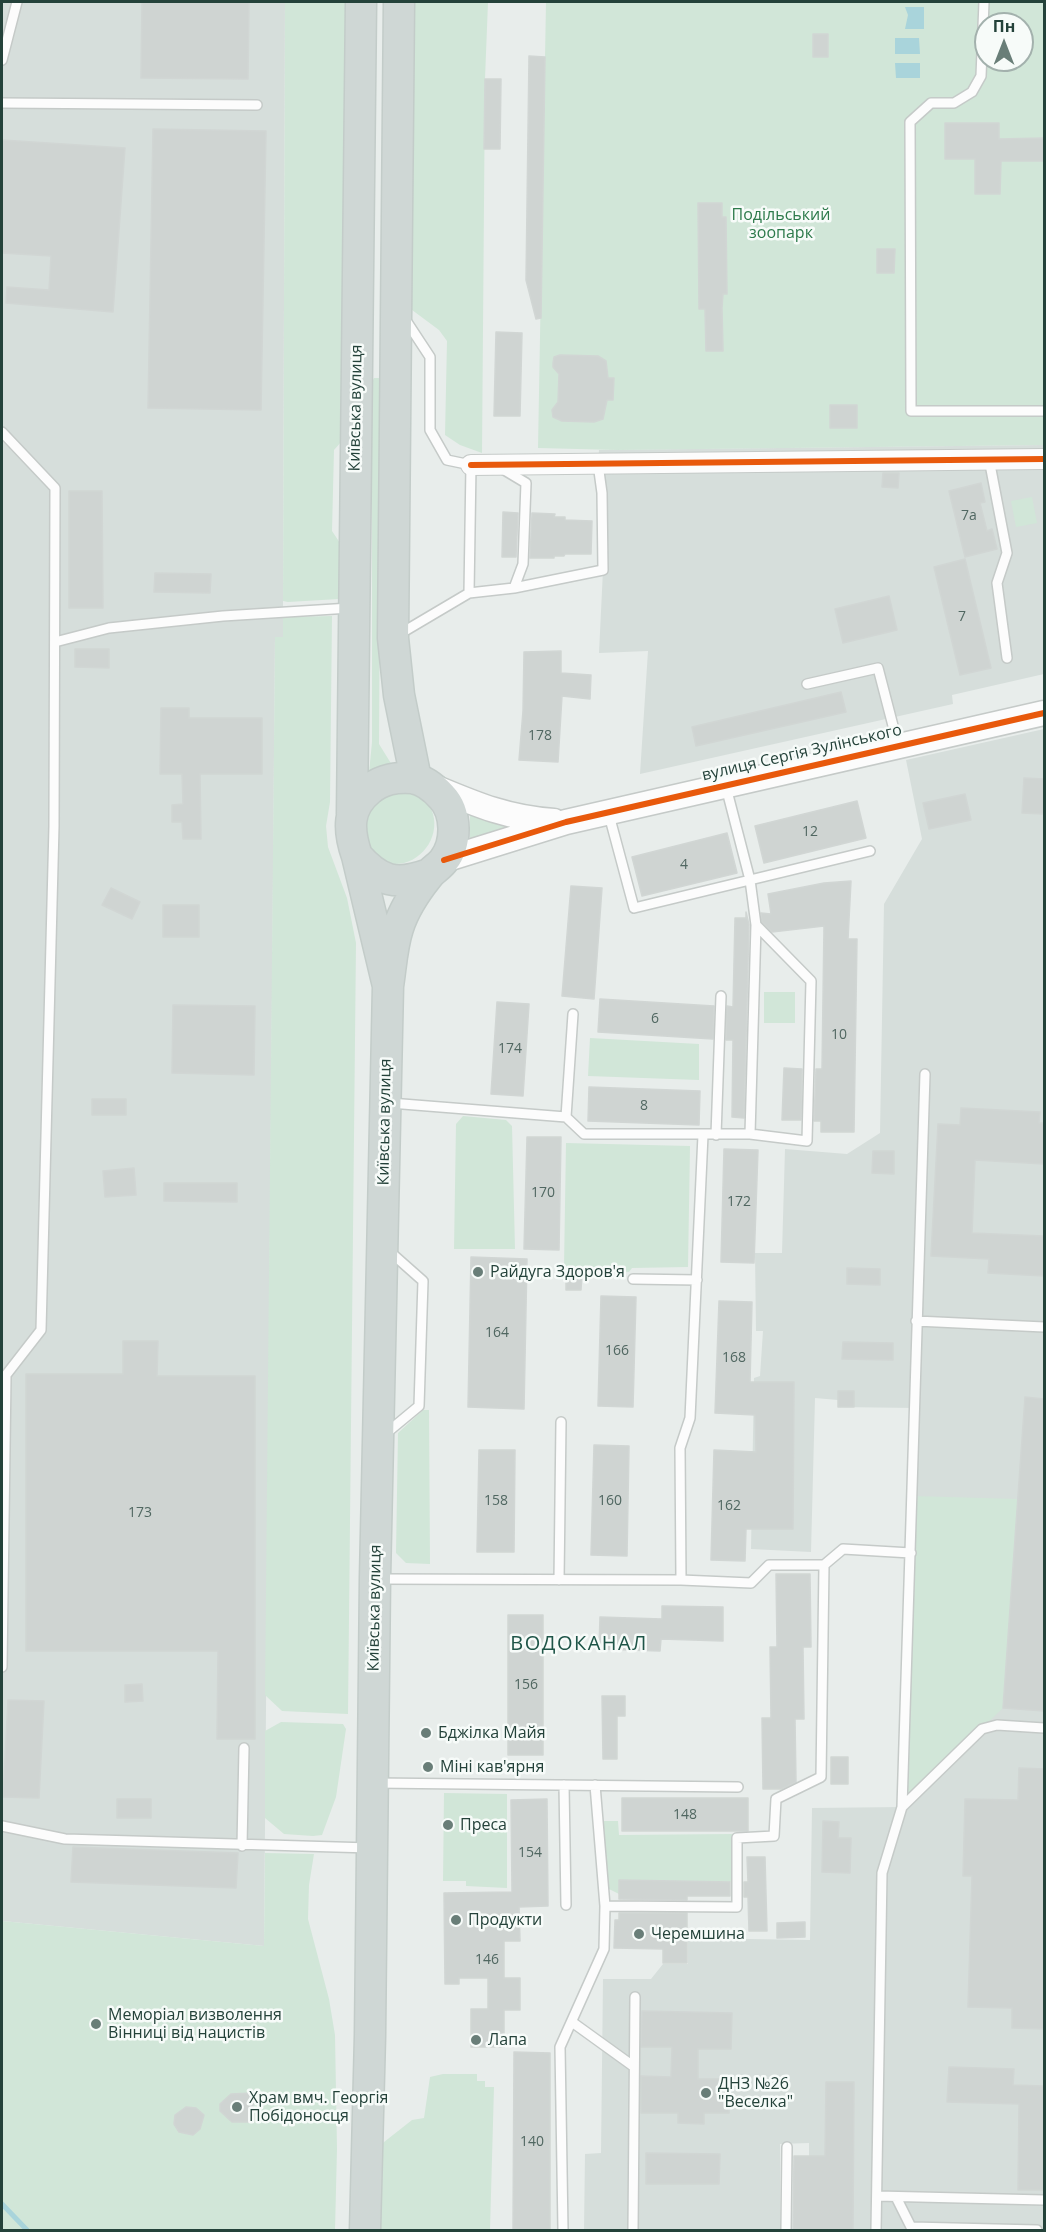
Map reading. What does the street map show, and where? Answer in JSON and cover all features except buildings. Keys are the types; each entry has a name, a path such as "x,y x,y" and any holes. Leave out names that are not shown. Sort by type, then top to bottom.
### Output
{"main road":[{"name":"Київська вулиця","path":"352,814 361,2"},
{"path":"399,2 393,638 399,695 424,783"},
{"path":"357,363 396,363"},
{"path":"396,777 424,783 447,801 454,821 453,842 412,899 398,928 388,986 357,856 350,836 352,814 361,796 377,783 396,777"},
{"path":"357,856 371,871 389,880 410,881 437,867"},
{"name":"Київська вулиця","path":"365,2230 371,2022 375,1578 388,986"}],"street":[{"path":"471,465 1044,459"},
{"name":"вулиця Сергія Зулінського","path":"566,822 1044,712"},
{"path":"424,783 488,810 525,819 566,822"},
{"path":"437,867 566,822"}],"lane":[{"path":"2,60 17,2"},
{"path":"984,2 981,76 972,92 954,103 931,103 910,122 911,411 1044,411"},
{"path":"2,103 257,105"},
{"path":"396,304 430,357 430,430 447,460 471,465 469,593"},
{"path":"2,432 55,488 54,826 41,1330 4,1374 2,1667"},
{"path":"989,459 1007,553 997,583 1007,658"},
{"path":"393,638 469,593 514,588 603,570 602,493 598,464"},
{"path":"496,465 526,483 523,564 514,588"},
{"path":"55,642 109,628 223,616 353,608"},
{"path":"807,684 878,668 898,745"},
{"path":"726,785 750,880 756,925 750,1134"},
{"path":"609,812 634,908 870,851"},
{"path":"385,1103 566,1117 584,1134 750,1134 807,1141 811,981 756,925"},
{"path":"716,1135 721,996"},
{"path":"566,1117 573,1014"},
{"path":"876,2230 882,1873 902,1807 916,1321 926,1074"},
{"path":"681,1580 680,1448 690,1418 703,1135"},
{"path":"378,1441 419,1406 423,1281 382,1245"},
{"path":"633,1279 697,1280"},
{"path":"916,1321 1044,1327"},
{"path":"559,1580 561,1422"},
{"path":"375,1578 681,1580 751,1583 769,1565 824,1565 843,1550 911,1553"},
{"path":"605,1906 736,1907 737,1838 774,1836 776,1799 821,1778 824,1565"},
{"path":"902,1807 982,1729 997,1725 1044,1728"},
{"path":"242,1846 244,1748"},
{"path":"373,1783 738,1787"},
{"path":"564,1785 566,1905"},
{"path":"562,2230 560,2047 604,1949 605,1906 595,1785"},
{"path":"2,1826 65,1839 242,1846 372,1848"},
{"path":"633,2230 634,1997"},
{"path":"572,2022 633,2066"},
{"path":"786,2230 787,2147"},
{"path":"877,2196 1044,2200"},
{"path":"896,2197 911,2227 1037,2230"}],"shaded area":[{"path":"2,2 285,2 283,637 275,638 264,1946 2,1921"},
{"path":"1044,445 1044,674 952,695 953,704 640,774 648,651 599,653 603,570 599,450"},
{"path":"1044,729 1044,2230 809,2230 809,2143 780,2144 780,2230 584,2230 585,2154 601,2153 603,1979 651,1979 663,1964 688,1964 688,1938 810,1940 812,1808 902,1807 915,1408 838,1407 838,1400 815,1398 811,1552 751,1549 754,1378 760,1376 763,1331 756,1331 755,1253 782,1253 785,1149 847,1154 880,1133 884,904 922,839 906,760"}],"green space":[{"path":"285,2 346,2 342,441 334,450 332,531 340,543 339,599 288,602 283,601"},
{"path":"411,2 488,2 485,79 482,453 460,445 445,435 447,341 439,330 408,307"},
{"name":"Подільський зоопарк","path":"546,2 1044,2 1044,445 617,450 538,448"},
{"path":"374,378 379,378 381,382 379,744 392,765 369,773 372,742 372,382"},
{"path":"1032,497 1037,523 1016,527 1011,501"},
{"path":"332,616 330,802 326,826 328,847 347,898 356,943 348,1714 282,1711 265,1695 275,637 283,637 283,617"},
{"path":"393,785 424,797 433,814 434,823 430,841 419,856 411,861 392,864 370,855 357,812"},
{"path":"470,815 520,832 470,845"},
{"path":"764,992 795,992 795,1023 764,1023"},
{"path":"590,1038 699,1044 699,1080 588,1076"},
{"path":"463,1116 506,1120 512,1126 515,1249 454,1249 456,1124"},
{"path":"566,1143 690,1146 688,1267 632,1268 629,1272 564,1267"},
{"path":"423,1410 429,1410 430,1564 406,1563 396,1553 398,1433"},
{"path":"912,1496 1018,1499 1003,1708 902,1807"},
{"path":"281,1722 343,1724 346,1729 336,1797 322,1835 284,1834 265,1818 265,1731"},
{"path":"444,1793 507,1794 507,1888 466,1886 466,1881 443,1881"},
{"path":"603,1821 618,1821 619,1835 733,1834 732,1882 620,1880 619,1894 609,1889"},
{"path":"265,1853 314,1854 309,1885 308,1919 329,1999 335,2035 337,2149 335,2230 2,2230 2,1921 264,1946"},
{"path":"443,2074 477,2074 477,2081 485,2081 485,2087 494,2087 490,2230 377,2230 379,2146 412,2120 424,2118 430,2077"}],"water":[{"path":"905,7 924,7 924,29 905,29 908,15"},
{"path":"895,38 919,38 920,54 895,54"},
{"path":"895,63 920,63 920,78 896,78"}],"waterway":[{"path":"2,2204 27,2230"}],"cycle path":[{"path":"471,465 1044,459"},
{"path":"444,860 566,822 1044,713"}],"place":[{"name":"Райдуга Здоров'я","path":"478,1272"},
{"name":"Бджілка Майя","path":"426,1733"},
{"name":"Міні кав'ярня","path":"428,1767"},
{"name":"Преса","path":"448,1825"},
{"name":"Продукти","path":"456,1920"},
{"name":"Черемшина","path":"639,1934"},
{"name":"Меморіал визволення Вінниці від нацистів","path":"96,2024"},
{"name":"Лапа","path":"476,2040"},
{"name":"ДНЗ №26 \"Веселка\"","path":"706,2093"},
{"name":"Храм вмч. Георгія Побідоносця","path":"237,2107"}],"district":[{"name":"ВОДОКАНАЛ","path":"579,1644"}]}
